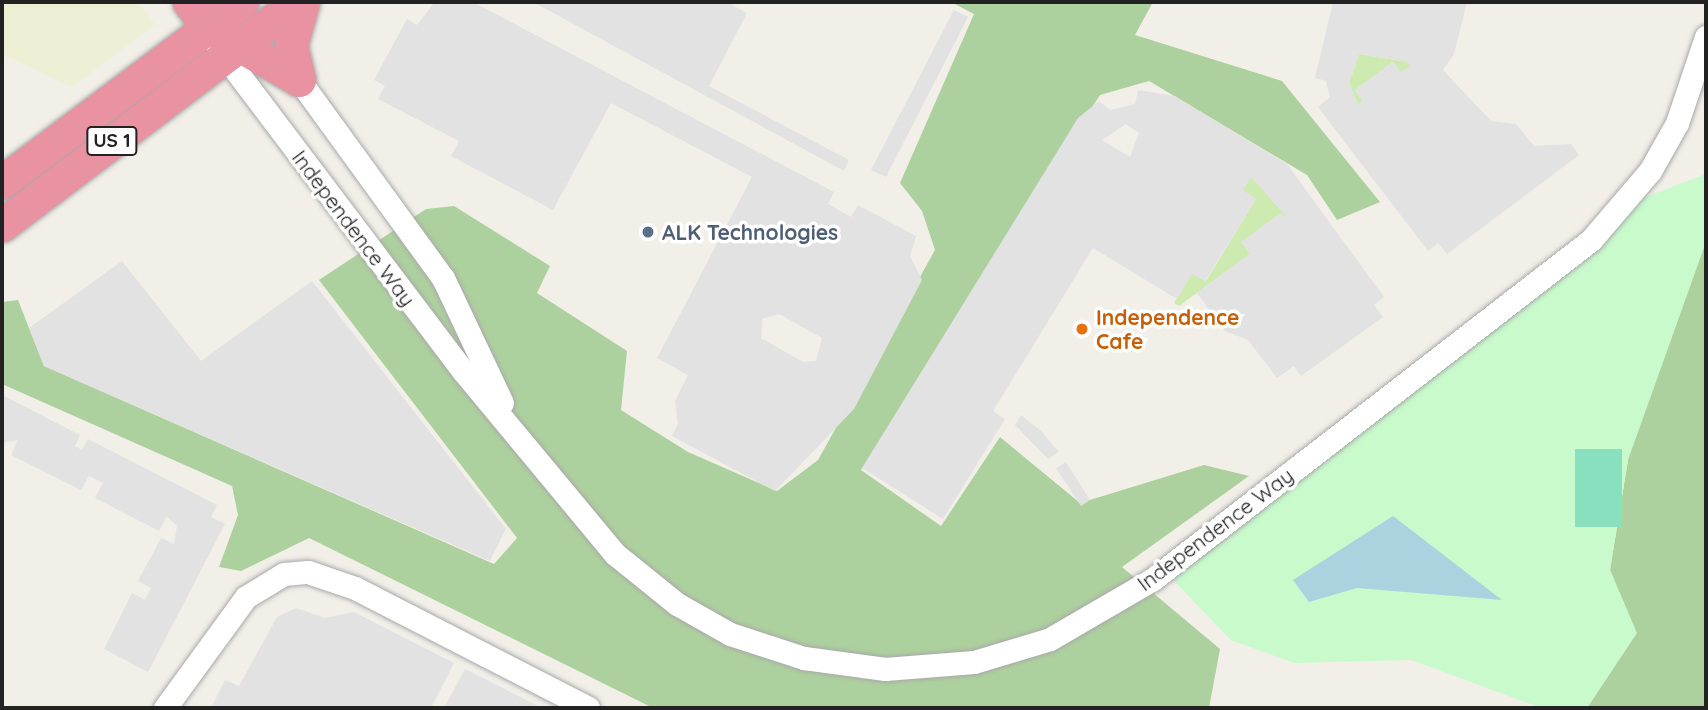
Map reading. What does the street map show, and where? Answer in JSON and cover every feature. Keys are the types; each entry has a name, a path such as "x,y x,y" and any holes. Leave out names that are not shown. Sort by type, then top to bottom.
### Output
{"highway":[{"name":"US 1","path":"2,182 199,15 242,2"},
{"name":"US 1","path":"2,225 297,2"},
{"path":"299,80 291,45 303,2"},
{"path":"199,15 232,50 299,80"}],"street":[{"name":"Independence Way","path":"232,50 463,371 510,422 615,554 677,604 730,634 804,659 885,669 974,662 1050,639 1153,579 1591,240 1657,159 1677,123 1706,37"},
{"name":"Independence Way","path":"299,80 443,278 510,422"},
{"path":"165,708 246,597 284,574 308,572 355,588 589,708"}],"green space":[{"path":"2,2 138,2 155,24 72,87 2,54"},
{"path":"951,2 1153,2 1135,35 1282,81 1380,202 1337,220 1307,175 1149,81 1100,95 861,470 941,526 1000,437 1080,503 1204,465 1249,476 1122,567 1220,649 1209,708 653,708 309,538 241,571 219,567 238,515 232,486 2,384 2,302 18,300 44,366 494,564 517,538 319,280 426,209 454,206 550,266 537,293 627,351 621,410 688,452 777,491 818,460 935,250 922,211 900,183 974,14"},
{"path":"1359,54 1408,62 1411,65 1401,73 1393,62 1355,90 1363,101 1358,105 1349,83"},
{"path":"1706,174 1706,242 1628,460 1610,570 1637,633 1587,708 1541,708 1412,660 1294,663 1231,640 1173,580 1627,204"},
{"path":"1251,177 1292,222 1280,214 1242,242 1250,254 1179,306 1174,303 1192,273 1206,281 1256,199 1242,190"},
{"path":"1706,178 1706,708 1587,708 1636,633 1610,570 1628,460 1637,216"},
{"path":"1575,449 1622,449 1622,527 1575,527"}],"shaded area":[{"path":"473,2 834,192 828,204 851,217 858,205 916,236 910,256 922,280 854,409 775,491 672,436 678,424 675,401 688,375 657,358 752,177 611,103 553,210 451,156 459,141 378,99 385,86 374,80 407,19 417,25 434,3","holes":["779,314 822,338 816,361 803,362 761,338 762,319"]},
{"path":"533,2 727,2 747,13 709,86 849,160 844,171"},
{"path":"1333,2 1467,2 1454,54 1443,70 1491,121 1516,124 1534,146 1571,144 1579,155 1447,254 1438,243 1428,251 1318,107 1330,97 1326,81 1315,78","holes":["1359,54 1407,62 1410,66 1401,72 1393,62 1355,90 1363,101 1358,105 1349,83"]},
{"path":"954,10 968,17 886,177 871,170"},
{"path":"1138,90 1175,96 1287,164 1384,297 1374,305 1383,317 1301,376 1294,366 1277,378 1248,340 1225,331 1197,293 1250,254 1241,242 1281,213 1291,222 1251,177 1243,190 1256,199 1205,281 1192,274 1177,299 1093,248 993,411 1005,419 943,519 862,468 1078,118 1099,101 1110,110 1135,104","holes":["1126,124 1139,133 1130,157 1102,140"]},
{"path":"122,261 201,361 312,281 506,529 490,561 44,366 29,328"},
{"path":"2,395 80,435 75,446 82,450 88,439 217,505 211,517 225,524 148,672 104,649 132,593 145,600 151,588 138,581 161,538 174,544 177,526 167,516 159,531 95,498 103,483 89,476 81,490 11,455 18,440 2,443"},
{"path":"1021,415 1042,432 1059,452 1048,459 1015,425"},
{"path":"1066,462 1090,500 1081,506 1056,468"},
{"path":"296,608 325,618 354,612 454,663 431,708 211,708 225,680 239,686 277,617"},
{"path":"465,669 542,708 444,708"}],"water":[{"path":"1393,516 1502,600 1357,588 1309,602 1293,580"}],"place":[{"name":"ALK Technologies","path":"648,232"},
{"name":"Independence Cafe","path":"1082,329"}]}
